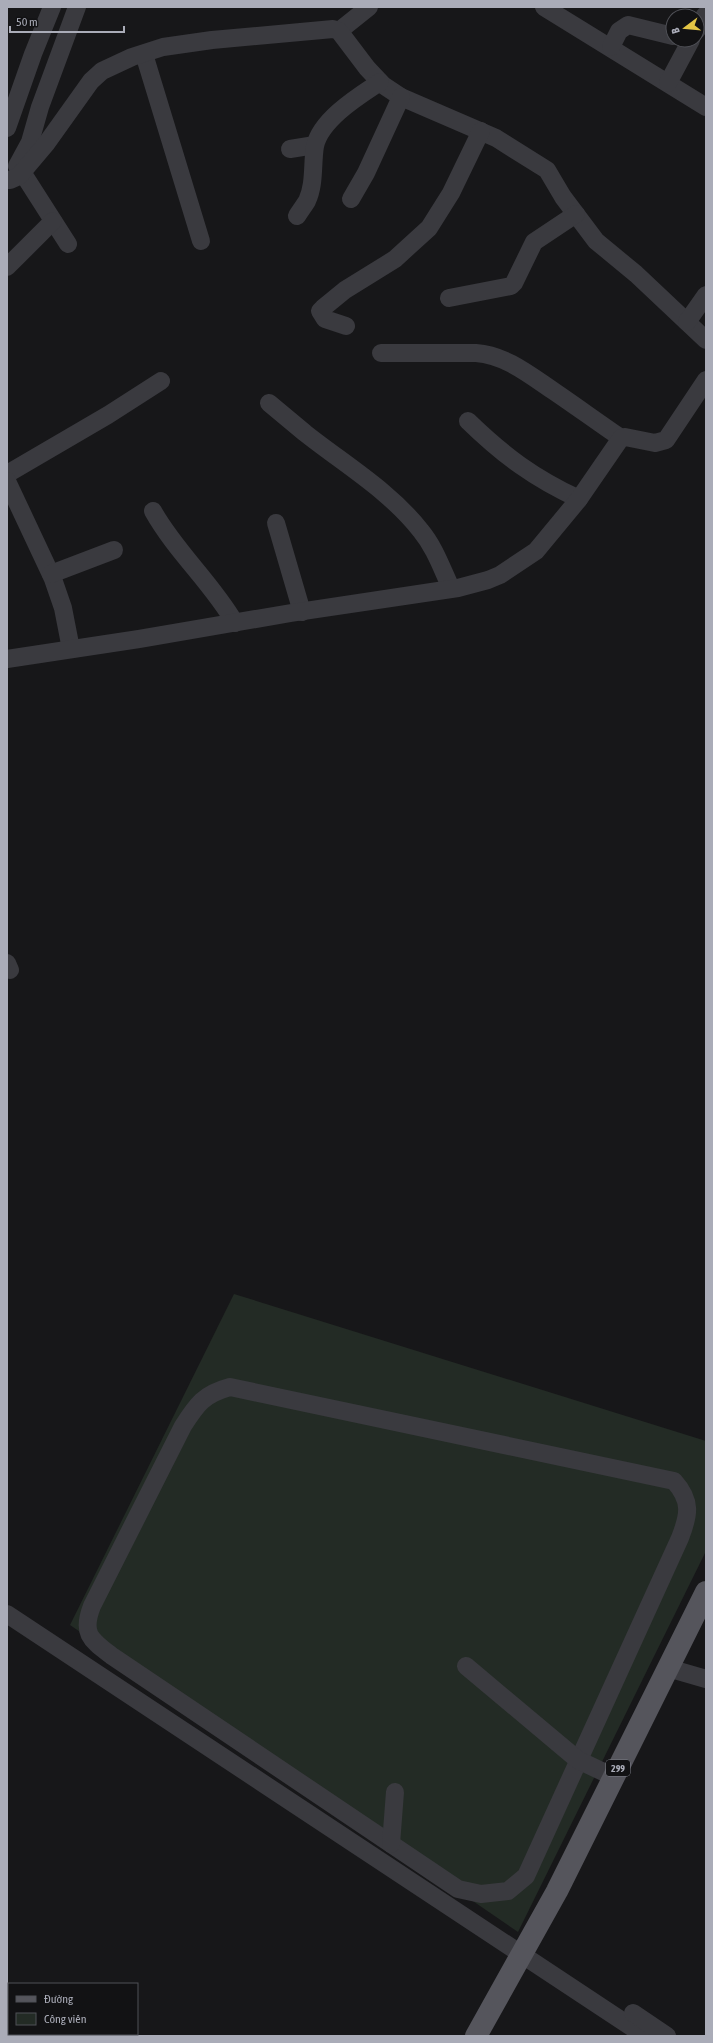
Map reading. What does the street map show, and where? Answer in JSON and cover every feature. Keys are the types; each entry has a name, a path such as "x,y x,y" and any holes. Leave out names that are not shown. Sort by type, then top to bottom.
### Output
{"main road":[{"name":"299","path":"476,2036 558,1891 706,1592"}],"street":[{"path":"7,128 33,54 52,7"},
{"path":"13,179 30,142 40,107 78,7"},
{"path":"13,179 46,144 91,81 102,71 163,47 212,40 325,30 339,31 370,7"},
{"path":"544,7 706,107"},
{"path":"611,47 619,31 628,25 665,34"},
{"path":"339,31 367,68 380,82 401,97 481,131 502,142 547,170 563,197 596,240 636,274 706,340"},
{"path":"668,83 686,48"},
{"path":"144,54 201,241"},
{"path":"297,216 307,200 309,193 315,144 330,121 351,103 380,82"},
{"path":"350,199 366,173 401,97"},
{"path":"346,326 325,319 320,312 345,290 396,259 429,228 451,192 481,131"},
{"path":"290,149 315,144"},
{"path":"13,179 54,221 68,244"},
{"path":"449,298 510,286 514,283 534,242 576,214"},
{"path":"7,267 54,221"},
{"path":"687,322 706,295"},
{"path":"381,353 488,354 518,368 621,438 625,437 660,443 666,440 706,380"},
{"path":"7,474 108,416 161,381"},
{"path":"269,403 305,433 368,480 408,516 422,532 437,556 451,588"},
{"path":"468,421 508,458 536,478 579,499"},
{"path":"7,659 235,624 471,585 500,575 536,551 579,499 621,438"},
{"path":"9,493 51,574 63,608 71,649"},
{"path":"153,512 162,527 225,606 235,624"},
{"path":"276,523 302,612"},
{"path":"51,574 114,550"},
{"path":"230,1387 674,1481 684,1492 688,1512 686,1522 578,1760 526,1876 508,1890 481,1894 458,1889 96,1644 86,1630 87,1618 92,1606 183,1426 195,1408 212,1393 230,1387"},
{"path":"7,1614 525,1949 667,2036"},
{"path":"466,1666 578,1760 614,1777"},
{"path":"668,1668 706,1679"},
{"path":"391,1844 395,1792"},
{"path":"525,1949 645,2036"}],"green space":[{"path":"234,1294 706,1441 706,1551 518,1932 70,1625"}]}
